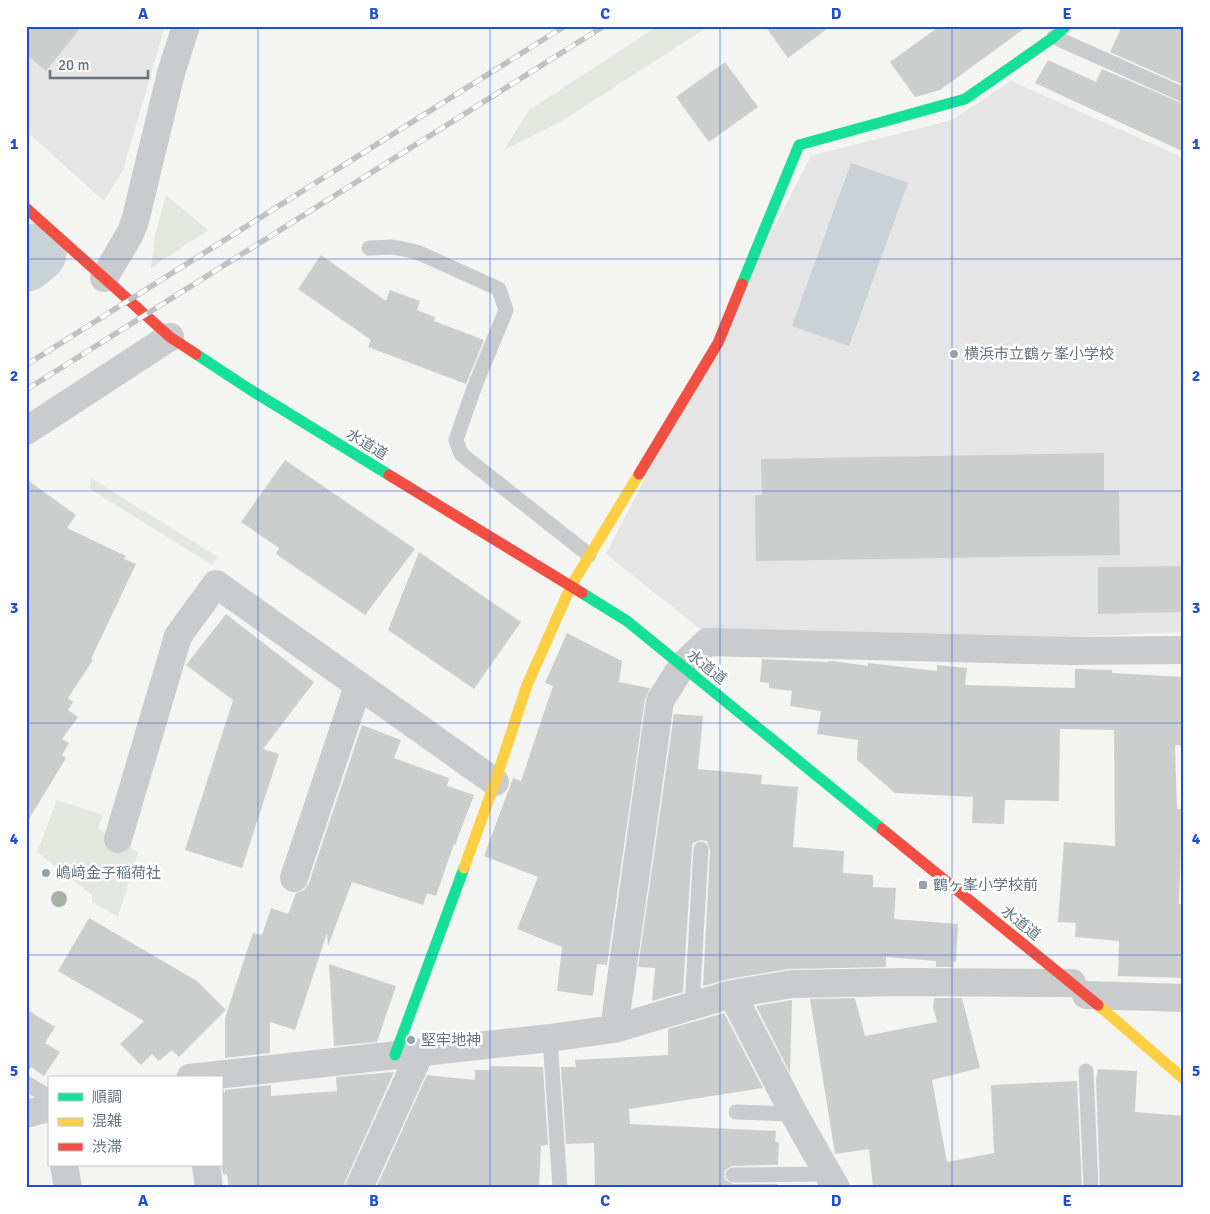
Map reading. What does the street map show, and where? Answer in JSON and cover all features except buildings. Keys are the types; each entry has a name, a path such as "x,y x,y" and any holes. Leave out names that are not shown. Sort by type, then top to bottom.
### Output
{"street":[{"path":"104,278 135,221 171,73 186,26"},
{"path":"359,1188 407,1054 527,685 571,586 718,343 799,146 965,99 1054,37 1066,26"},
{"name":"水道道","path":"26,208 170,336 249,389 627,621 1079,989 1184,1079"},
{"path":"26,431 170,336"},
{"path":"118,839 178,636 216,584 495,782"},
{"path":"614,1029 660,702 682,666 707,642 1071,651 1184,650"},
{"path":"294,878 358,686"},
{"path":"210,1076 550,1038 614,1029 732,994 792,984 904,982 1079,989 1184,998"},
{"path":"732,994 794,1114 832,1181"},
{"path":"26,1114 48,1108"},
{"path":"64,1166 68,1188"},
{"path":"206,1166 208,1188"}],"lane":[{"path":"1054,37 1184,95"},
{"path":"369,248 393,247 417,252 499,289 506,310 474,388 456,440 461,454 589,555"},
{"path":"692,1006 701,849"},
{"path":"550,1038 560,1188"},
{"path":"1086,1071 1091,1188"},
{"path":"26,1083 44,1094 48,1100"},
{"path":"736,1112 794,1114"},
{"path":"733,1175 832,1181"}],"shaded area":[{"path":"26,26 165,26 123,170 104,201 26,131"},
{"path":"658,26 709,26 562,121 504,150 529,110"},
{"name":"横浜市立鶴ヶ峯小学校","path":"1011,81 1184,158 1184,632 1022,639 704,632 606,554 811,156 952,120"},
{"path":"851,163 908,183 849,346 792,326"},
{"path":"166,195 208,230 151,268 155,236"},
{"path":"91,478 218,557 212,565 90,489"},
{"path":"57,800 103,815 98,829 138,852 118,917 92,902 92,895 37,852"}],"waterway":[{"path":"26,262 37,253"}],"railway":[{"path":"26,365 565,26"},
{"path":"26,390 604,26"}],"traffic: fast":[{"path":"742,284 799,145 965,99 1054,37 1066,26"},
{"path":"196,354 249,389 389,475"},
{"path":"582,593 627,621 882,829"},
{"path":"395,1055 464,868"}],"traffic: slow":[{"path":"464,868 527,685 571,586 639,474"},
{"path":"1098,1005 1184,1079"}],"traffic: jam":[{"path":"26,208 170,337 196,354"},
{"path":"639,474 718,343 742,284"},
{"path":"389,475 582,593"},
{"path":"882,829 1098,1005"}],"place":[{"name":"横浜市立鶴ヶ峯小学校","path":"954,354"},
{"name":"嶋﨑金子稲荷社","path":"46,873"},
{"name":"鶴ヶ峯小学校前","path":"923,885"},
{"name":"堅牢地神","path":"411,1040"}]}
